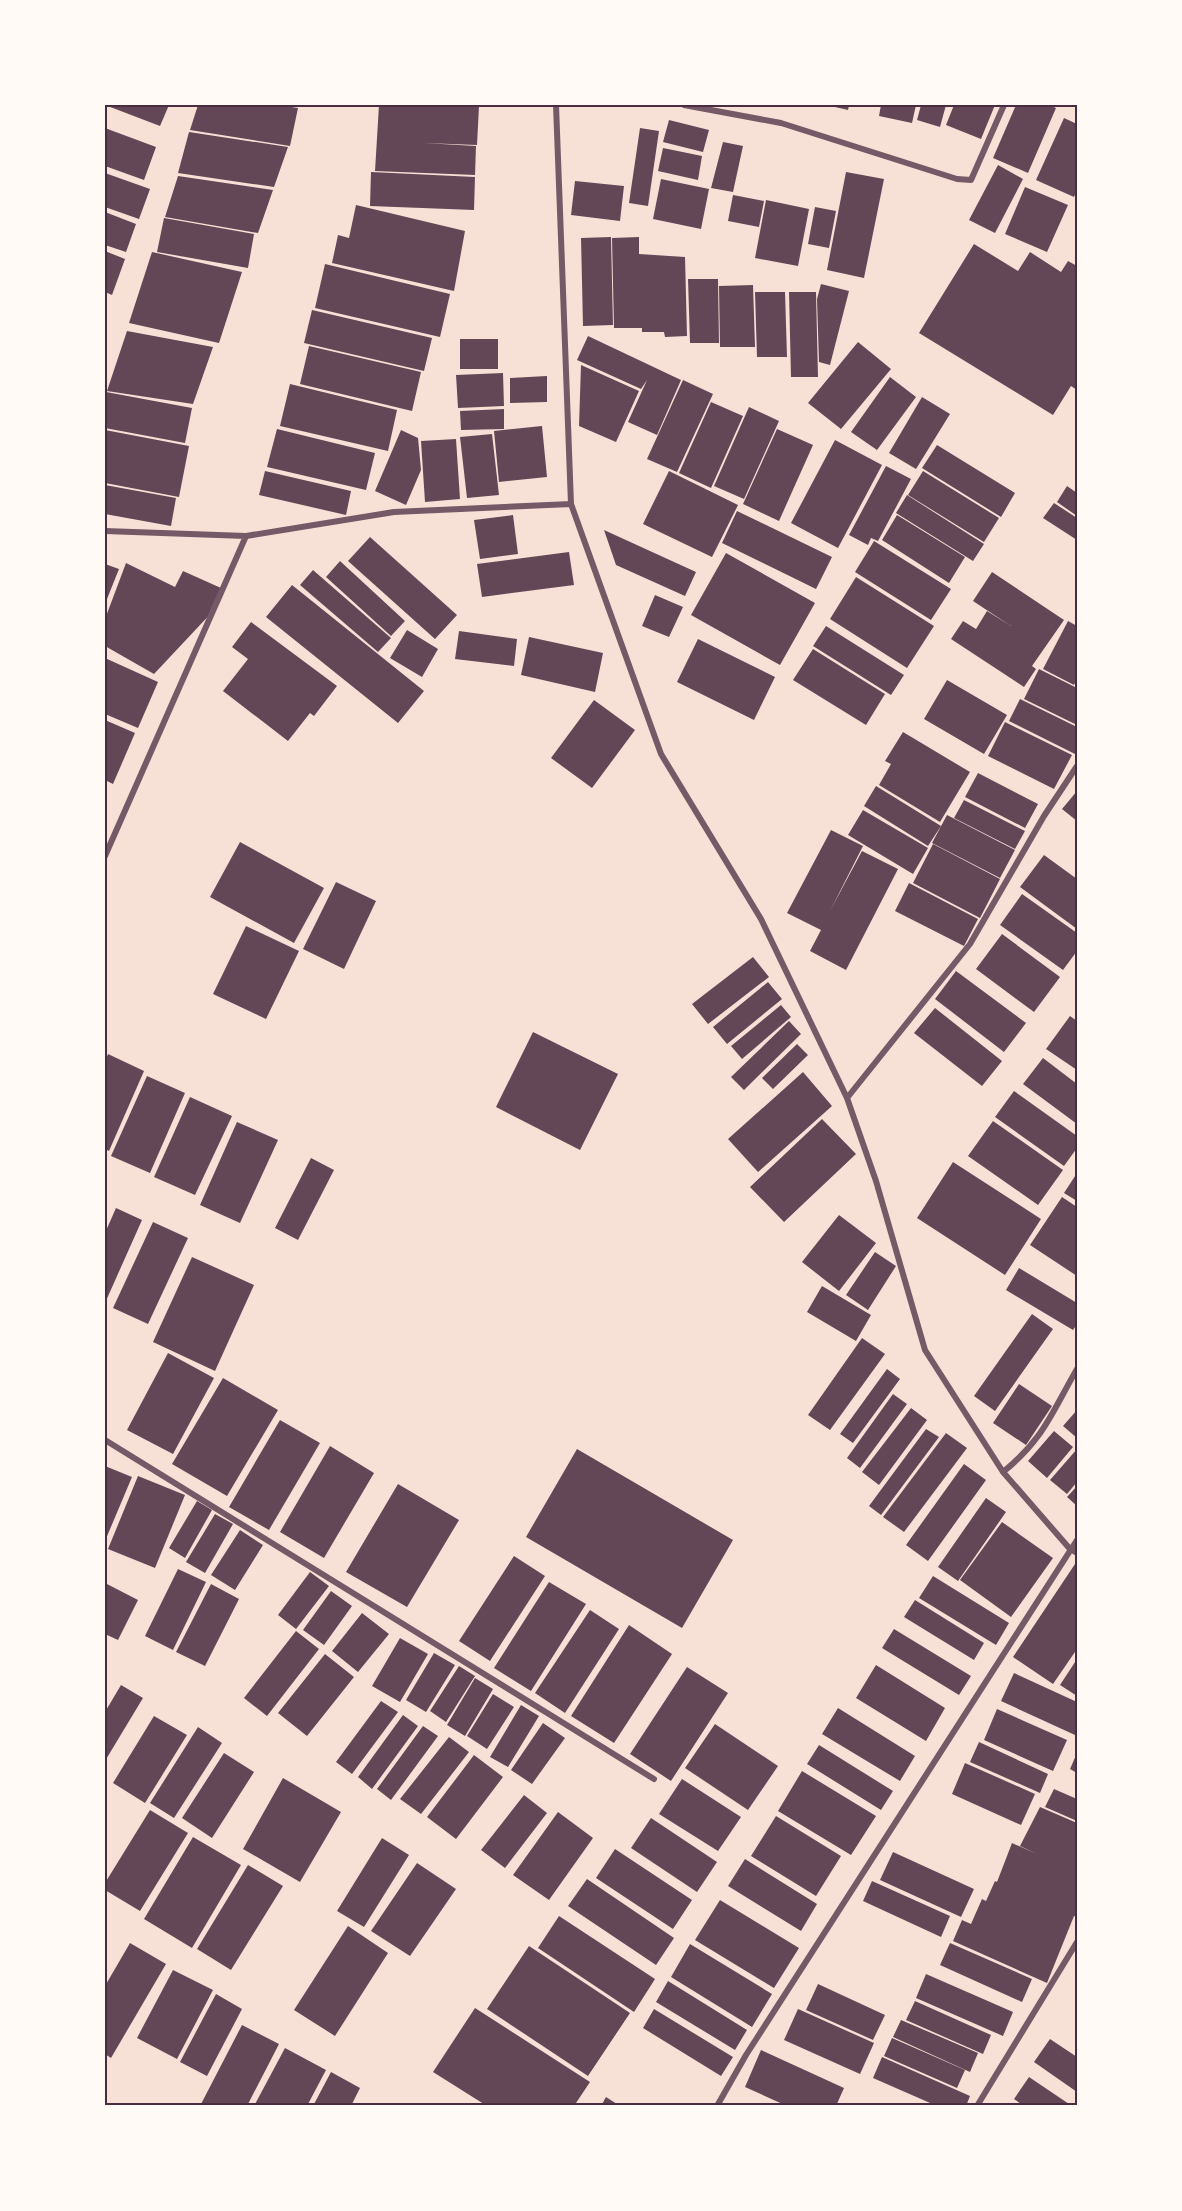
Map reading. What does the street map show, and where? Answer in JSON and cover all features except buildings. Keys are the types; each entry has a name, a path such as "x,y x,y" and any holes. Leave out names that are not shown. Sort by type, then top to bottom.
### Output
{"street":[{"path":"556,105 571,504 661,754 761,919 847,1098 876,1181 926,1350 1003,1472 1070,1549 1077,1553"},
{"path":"684,105 781,123 957,179 971,180 1004,105"},
{"path":"105,531 246,537 394,512 571,504"},
{"path":"105,856 246,537"},
{"path":"847,1098 970,944 1044,816 1077,766"},
{"path":"1003,1472 1026,1454 1041,1435 1077,1369"},
{"path":"105,1440 654,1779"},
{"path":"717,2106 746,2055 1077,1540"},
{"path":"977,2106 1077,1942"}]}
